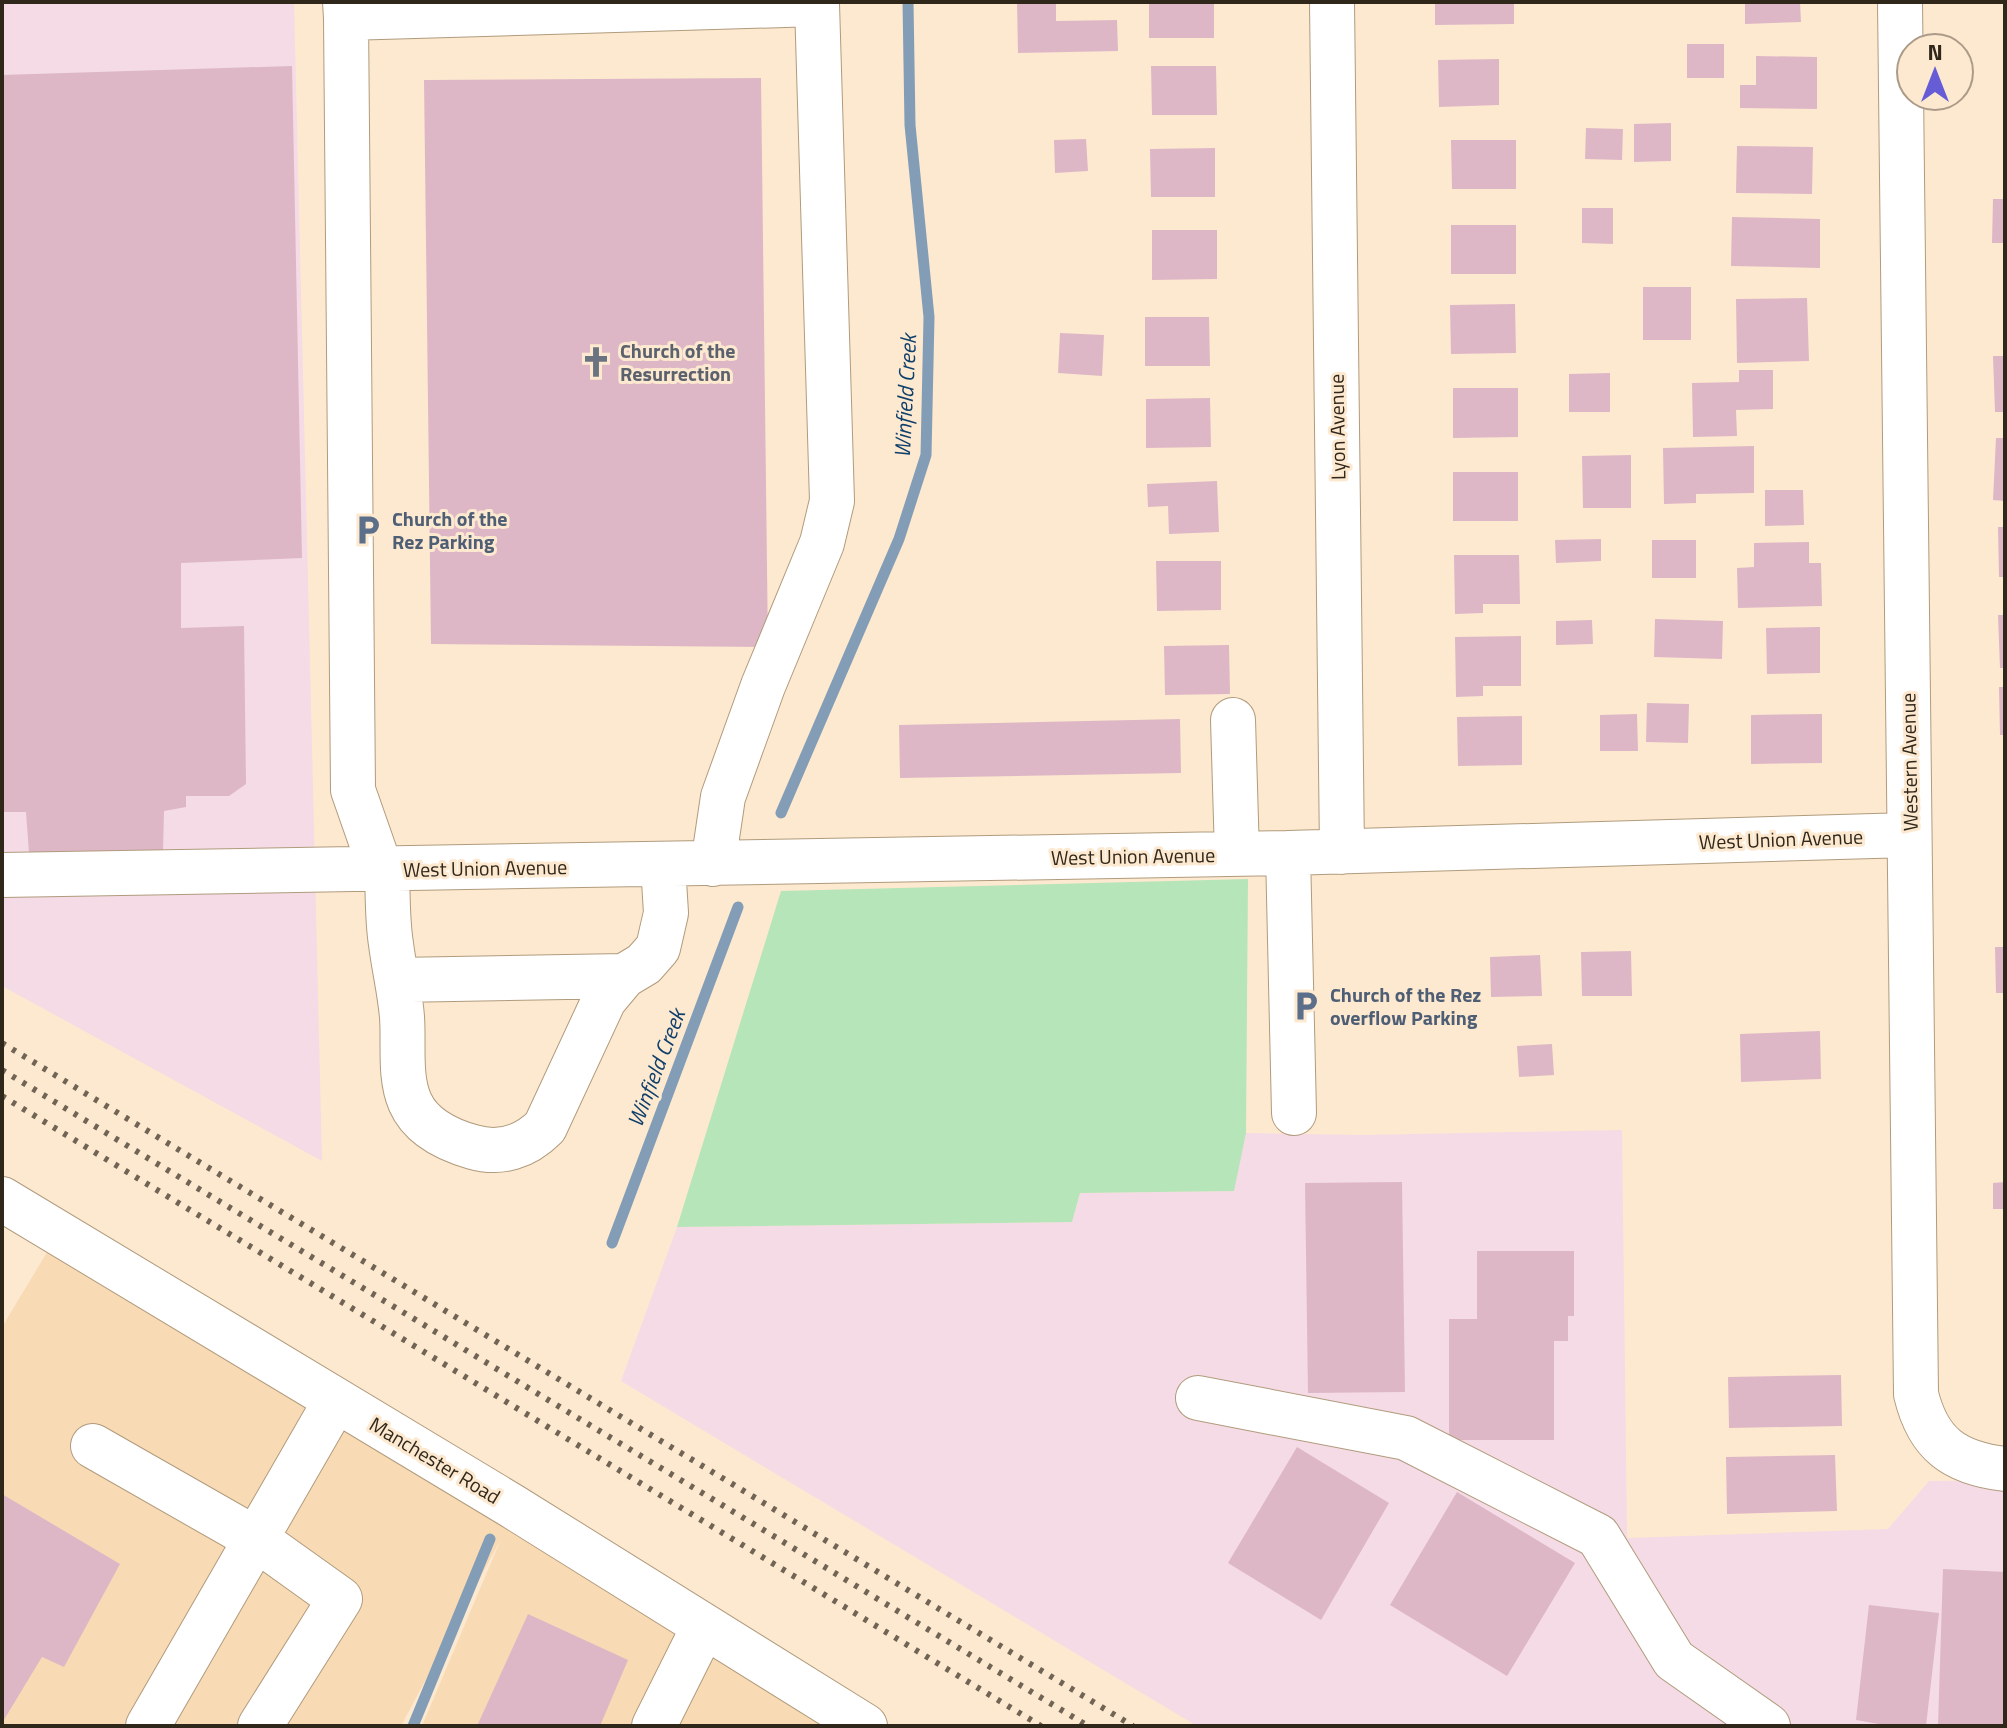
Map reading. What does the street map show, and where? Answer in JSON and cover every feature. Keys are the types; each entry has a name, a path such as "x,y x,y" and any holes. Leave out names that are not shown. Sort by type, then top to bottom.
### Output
{"street":[{"name":"Lyon Avenue","path":"1332,2 1342,852"},
{"name":"Western Avenue","path":"1900,2 1916,1394 1921,1415 1943,1447 1980,1465 2005,1469"},
{"path":"663,865 666,913 658,948 644,964 624,976 604,1000 545,1127 533,1139 509,1150 483,1150 458,1143 424,1124 410,1103 404,1080 397,980 388,920 353,790 346,10 817,3 832,501 822,543 763,686 723,797 713,864"},
{"path":"1233,720 1237,854"},
{"name":"West Union Avenue","path":"2,875 1342,852 1909,835"},
{"path":"1288,853 1294,1113"},
{"path":"397,980 624,976"},
{"name":"Manchester Road","path":"2,1199 336,1400 865,1726"},
{"path":"1198,1398 1406,1438 1598,1536 1674,1660 1768,1726"},
{"path":"148,1726 336,1400"},
{"path":"93,1446 256,1539 340,1599 260,1726"},
{"path":"654,1726 704,1626"}],"shaded area":[{"path":"2,2 294,2 322,1161 2,986"},
{"path":"1622,1130 1627,1538 1888,1529 1929,1481 2005,1480 2005,1726 1197,1726 621,1381 677,1227 1072,1222 1080,1193 1233,1191 1246,1133 1365,1135"},
{"path":"49,1249 507,1527 826,1726 422,1726 501,1539 401,1726 2,1726 2,1327"}],"green space":[{"path":"1248,879 1246,1133 1234,1191 1080,1193 1072,1222 677,1227 781,891"}],"building":[{"path":"1017,2 1056,2 1056,21 1117,20 1118,51 1018,53"},
{"path":"1149,2 1214,2 1214,38 1149,38"},
{"path":"1435,2 1514,2 1514,24 1435,25"},
{"path":"1745,2 1800,2 1801,22 1745,24"},
{"path":"1687,44 1724,44 1724,78 1687,78"},
{"path":"1756,56 1817,57 1817,109 1740,108 1740,85 1756,85"},
{"path":"1499,59 1499,105 1439,107 1438,60"},
{"path":"292,66 302,558 181,563 181,628 244,626 246,784 229,796 186,796 186,807 164,811 163,852 29,853 26,812 2,812 2,75"},
{"path":"1151,66 1216,66 1217,115 1152,115"},
{"name":"Church of the Resurrection","path":"761,78 768,647 431,644 424,80"},
{"path":"1671,123 1671,161 1634,162 1634,124"},
{"path":"1586,128 1623,129 1622,160 1585,159"},
{"path":"1086,139 1088,171 1055,173 1054,140"},
{"path":"1451,140 1516,140 1516,189 1452,189"},
{"path":"1737,146 1813,147 1812,194 1736,193"},
{"path":"1215,148 1215,197 1151,197 1150,149"},
{"path":"1993,199 2005,199 2005,243 1992,243"},
{"path":"1582,208 1613,208 1613,244 1582,243"},
{"path":"1732,217 1820,219 1820,268 1731,266"},
{"path":"1451,225 1516,225 1516,274 1451,274"},
{"path":"1152,230 1217,230 1217,279 1152,280"},
{"path":"1643,287 1691,287 1691,340 1643,340"},
{"path":"1807,298 1809,361 1737,363 1736,299"},
{"path":"1515,304 1516,353 1451,354 1450,305"},
{"path":"1145,317 1209,317 1210,366 1145,366"},
{"path":"1060,333 1104,335 1102,376 1058,373"},
{"path":"1993,356 2005,356 2005,412 1995,412"},
{"path":"1739,370 1773,370 1773,409 1736,410 1737,436 1693,437 1692,383 1739,382"},
{"path":"1610,373 1610,412 1569,412 1569,374"},
{"path":"1453,388 1518,388 1518,437 1453,438"},
{"path":"1210,398 1211,447 1146,448 1146,399"},
{"path":"1996,438 2005,438 2005,501 1993,500"},
{"path":"1754,446 1754,493 1696,494 1696,503 1664,504 1663,448"},
{"path":"1631,455 1631,508 1583,508 1582,456"},
{"path":"1453,472 1518,472 1518,521 1453,521"},
{"path":"1217,481 1219,532 1169,534 1168,506 1148,507 1147,484"},
{"path":"1765,490 1803,490 1804,525 1765,526"},
{"path":"1998,527 2005,527 2005,577 1999,577"},
{"path":"1601,539 1601,561 1556,563 1555,540"},
{"path":"1652,540 1696,540 1696,578 1652,578"},
{"path":"1809,542 1809,563 1821,563 1822,606 1738,608 1737,568 1754,567 1754,543"},
{"path":"1454,555 1519,555 1520,604 1483,604 1483,613 1455,614"},
{"path":"1156,561 1221,561 1221,610 1157,611"},
{"path":"1998,615 2005,615 2005,668 2000,668"},
{"path":"1655,619 1723,621 1722,659 1654,657"},
{"path":"1592,620 1593,644 1556,645 1556,621"},
{"path":"1820,627 1820,673 1767,674 1766,628"},
{"path":"1521,636 1521,686 1483,686 1483,696 1456,697 1455,637"},
{"path":"1229,645 1230,694 1165,695 1164,646"},
{"path":"1999,687 2005,687 2005,735 2000,735"},
{"path":"1647,703 1689,704 1688,743 1646,742"},
{"path":"1637,714 1638,751 1600,751 1600,715"},
{"path":"1822,714 1822,763 1751,764 1751,715"},
{"path":"1522,716 1522,765 1458,766 1457,717"},
{"path":"1180,719 1181,773 900,778 899,725"},
{"path":"1995,947 2005,947 2005,993 1996,993"},
{"path":"1631,951 1632,996 1582,996 1581,952"},
{"path":"1540,955 1542,996 1491,997 1490,957"},
{"path":"1820,1031 1821,1079 1741,1082 1740,1034"},
{"path":"1552,1044 1554,1075 1519,1077 1517,1046"},
{"path":"1402,1182 1405,1392 1308,1393 1305,1183"},
{"path":"2005,1182 2005,1209 1993,1209 1993,1183"},
{"path":"1477,1251 1574,1251 1574,1316 1568,1316 1568,1341 1554,1341 1554,1440 1449,1440 1449,1319 1477,1319"},
{"path":"1841,1375 1842,1426 1729,1428 1728,1377"},
{"path":"1297,1447 1389,1503 1321,1620 1228,1563"},
{"path":"1835,1455 1837,1511 1727,1514 1726,1457"},
{"path":"1457,1492 1575,1563 1507,1676 1390,1605"},
{"path":"2,1494 120,1564 64,1667 42,1657 2,1723"},
{"path":"1943,1569 2005,1572 2005,1726 1938,1726"},
{"path":"1869,1605 1939,1613 1926,1726 1890,1726 1856,1720"},
{"path":"528,1614 628,1660 600,1726 477,1726"}],"waterway":[{"name":"Winfield Creek","path":"781,813 899,539 926,455 929,317 910,125 908,2"},
{"name":"Winfield Creek","path":"612,1243 738,907"},
{"name":"Winfield Creek","path":"413,1726 490,1539"}],"railway":[{"path":"2,1043 1133,1726"},
{"path":"2,1070 1088,1726"},
{"path":"2,1096 1041,1726"}],"place":[{"name":"Church of the Resurrection","path":"596,362"},
{"name":"Church of the Rez Parking","path":"368,530"},
{"name":"Church of the Rez overflow Parking","path":"1306,1006"}]}
